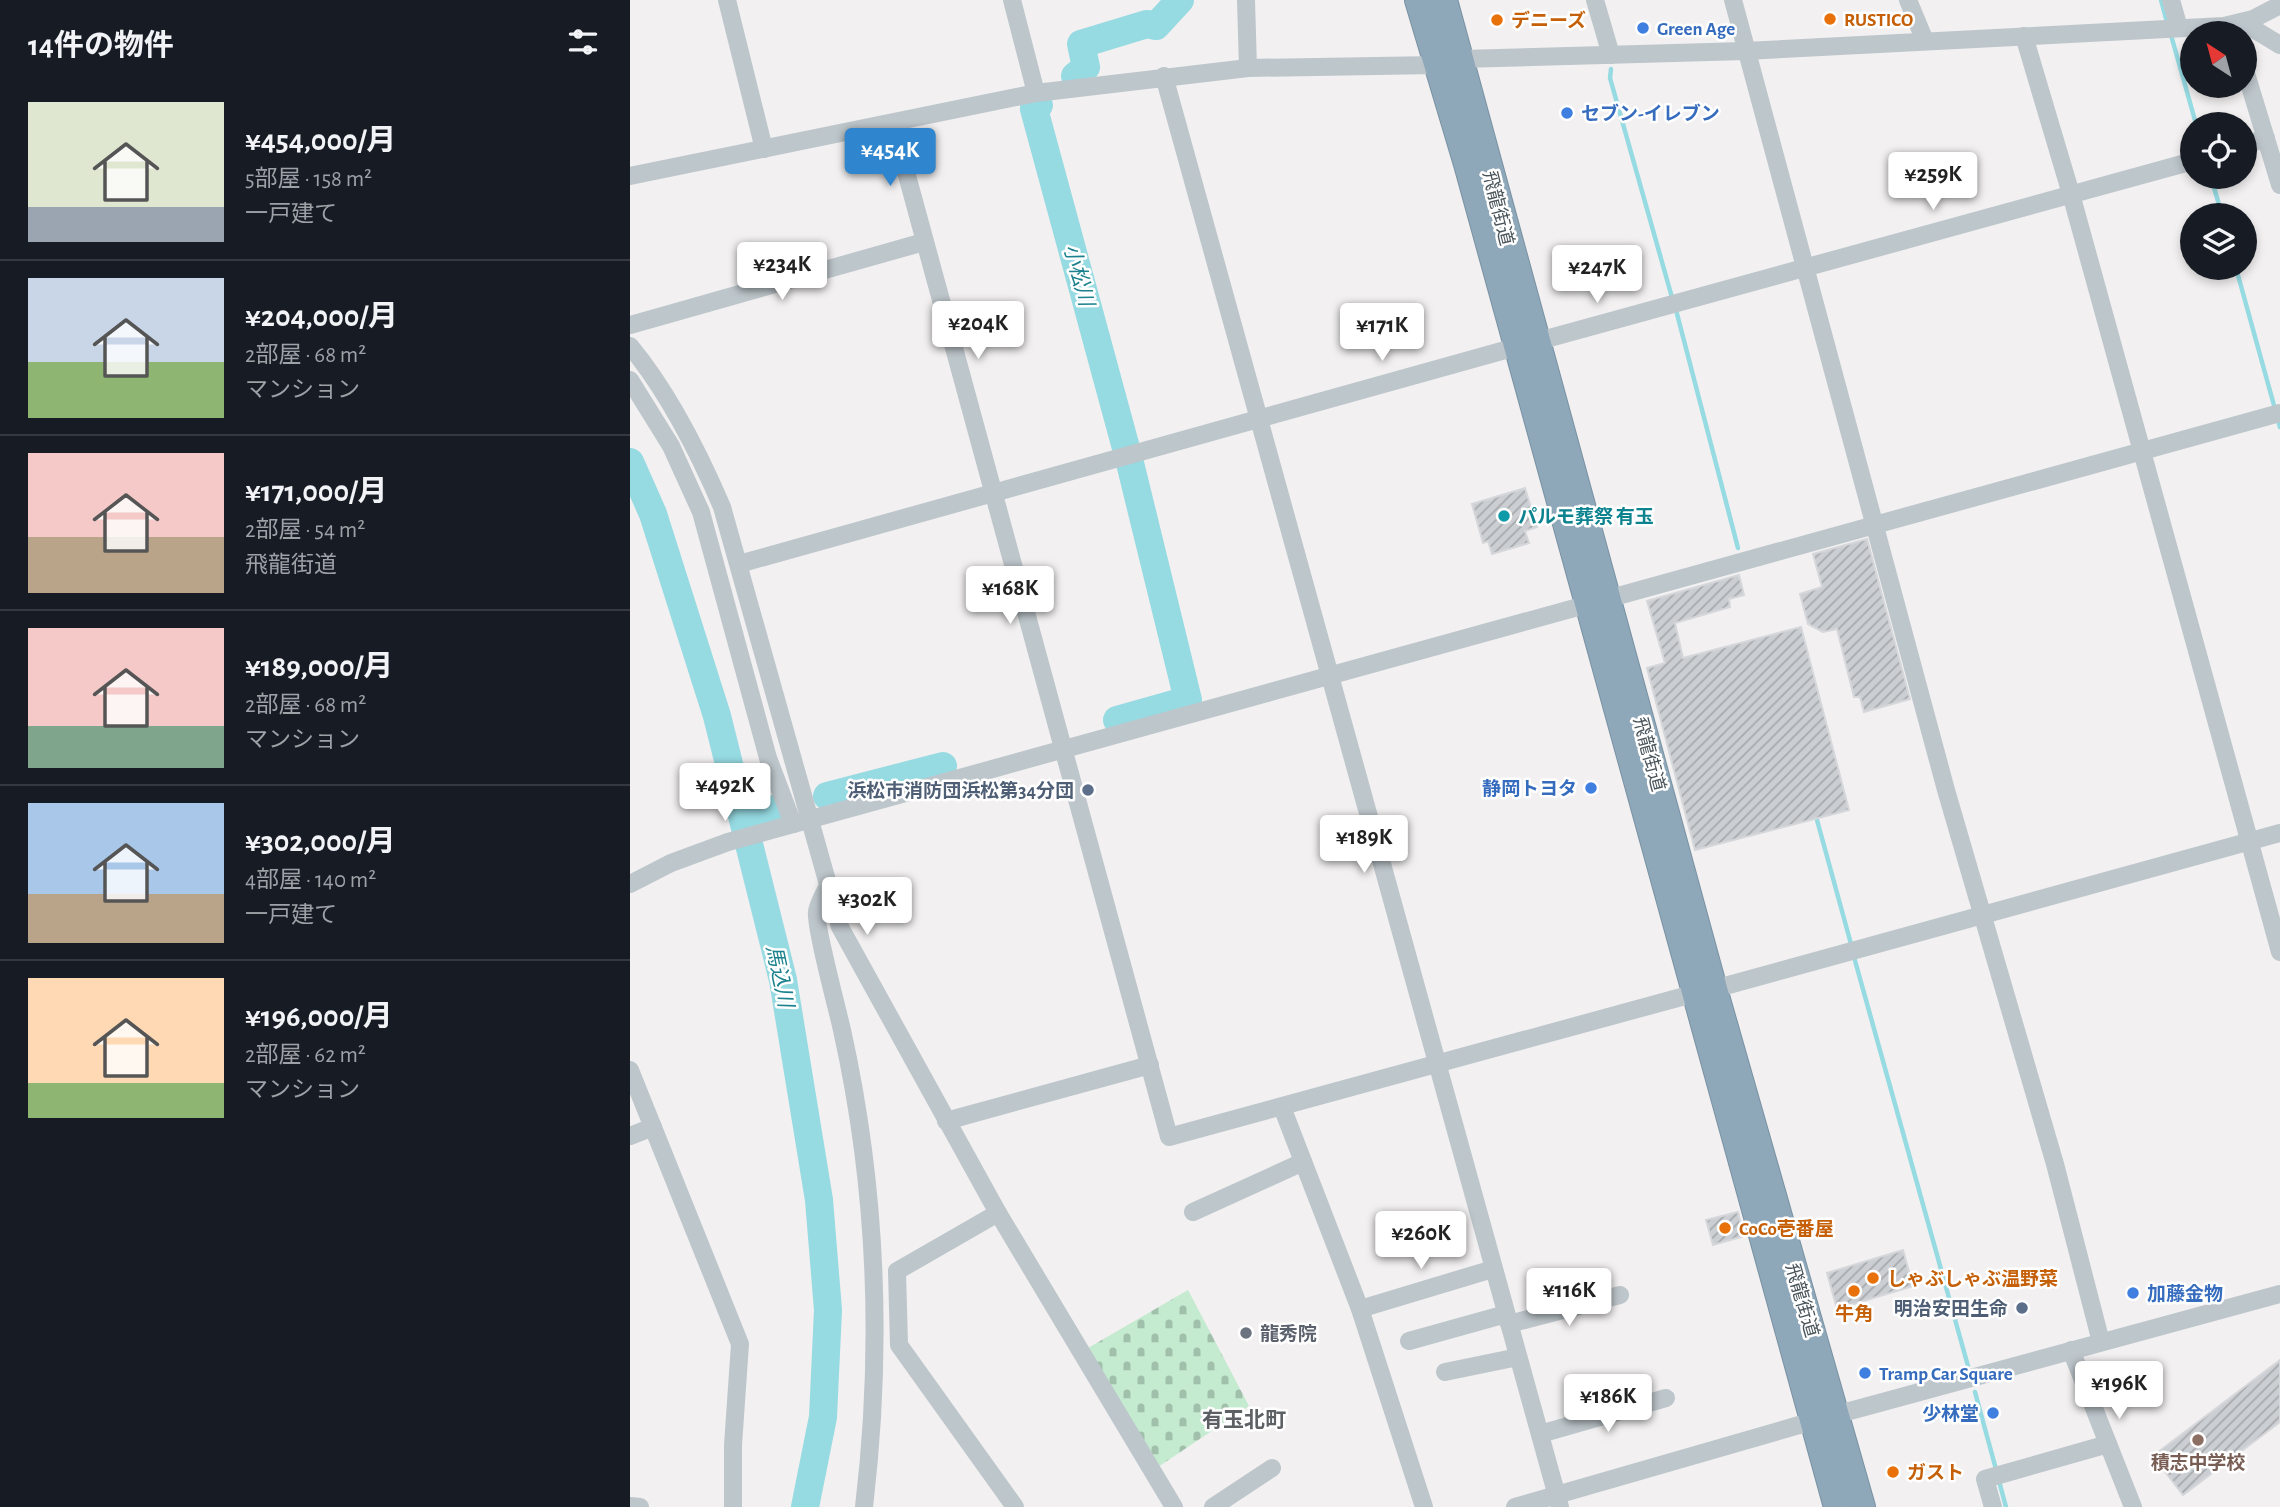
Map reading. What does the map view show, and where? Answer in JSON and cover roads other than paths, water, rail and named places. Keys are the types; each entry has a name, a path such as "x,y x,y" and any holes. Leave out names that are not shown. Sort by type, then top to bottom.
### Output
{"highway":[{"name":"飛龍街道","path":"1418,0 1449,62"},
{"name":"飛龍街道","path":"1444,0 1449,62 1824,1419 1837,1507"},
{"name":"飛龍街道","path":"1824,1419 1862,1507"}],"street":[{"path":"727,0 764,149"},
{"path":"1012,0 1036,93"},
{"path":"1246,0 1248,68"},
{"path":"1595,0 1611,55"},
{"path":"1733,0 1874,525 2055,1164 2101,1342"},
{"path":"1909,0 1925,41"},
{"path":"2170,28 2171,0"},
{"path":"2248,21 2280,5"},
{"path":"630,176 1036,93 1164,76 1248,68 1745,51 2180,28"},
{"path":"2024,36 2071,194 2280,952"},
{"path":"2258,36 2280,45"},
{"path":"1164,76 1558,1501"},
{"path":"2254,98 2280,185"},
{"path":"893,124 1170,1137 2280,833"},
{"path":"2257,141 2266,138"},
{"path":"739,564 1259,416 2180,165"},
{"path":"630,325 924,242"},
{"path":"630,346 645,365 704,464 739,564 801,822"},
{"path":"630,380 671,446 701,512 768,758 801,822 828,886 840,927 998,1213 1174,1507"},
{"path":"630,884 671,863 728,842 2280,412"},
{"path":"828,886 816,913 848,1055 863,1145 876,1292 873,1402 864,1507"},
{"path":"946,1121 1150,1065"},
{"path":"630,1070 740,1344 733,1445 733,1507"},
{"path":"1282,1107 1360,1309 1424,1507"},
{"path":"630,1136 653,1127"},
{"path":"1193,1212 1303,1162"},
{"path":"998,1213 897,1272 899,1345 1015,1507"},
{"path":"1360,1309 1493,1269"},
{"path":"1515,1507 1558,1501 1824,1419 2280,1294"},
{"path":"1409,1341 1620,1295"},
{"path":"2071,1350 2133,1507"},
{"path":"1445,1372 1518,1357"},
{"path":"1540,1434 1666,1398"},
{"path":"1993,1507 1985,1479 2108,1444"},
{"path":"1213,1507 1272,1468"},
{"path":"1195,1507 1228,1488 1232,1482"},
{"path":"630,1506 640,1507"}],"waterway":[{"name":"小松川","path":"1075,76 1086,67 1081,44 1147,24 1156,26 1180,0"},
{"path":"2161,0 2168,26"},
{"path":"2171,35 2193,112"},
{"path":"1611,69 1610,78 1673,301"},
{"name":"小松川","path":"1039,105 1034,109 1126,448"},
{"path":"2214,189 2219,203"},
{"path":"2239,280 2275,409"},
{"path":"1676,310 1738,548"},
{"path":"2277,417 2280,427"},
{"name":"小松川","path":"1117,720 1188,700 1129,459"},
{"name":"馬込川","path":"630,462 653,514 717,716 783,980 819,1200 828,1310 823,1417 805,1507"},
{"name":"小松川","path":"827,796 943,766"},
{"name":"小松川","path":"744,818 773,809"},
{"path":"1817,820 1851,944"},
{"path":"1854,957 1968,1366"},
{"path":"1975,1392 1997,1473"},
{"path":"1999,1481 2006,1507"}],"place":[{"name":"RUSTICO","path":"1830,19"},
{"name":"デニーズ","path":"1497,20"},
{"name":"Green Age","path":"1643,28"},
{"name":"セブン-イレブン","path":"1567,113"},
{"name":"パルモ葬祭 有玉","path":"1504,516"},
{"name":"静岡トヨタ","path":"1591,788"},
{"name":"浜松市消防団浜松第34分団","path":"1088,790"},
{"name":"CoCo壱番屋","path":"1725,1228"},
{"name":"しゃぶしゃぶ温野菜","path":"1873,1278"},
{"name":"牛角","path":"1854,1291"},
{"name":"加藤金物","path":"2133,1293"},
{"name":"明治安田生命","path":"2022,1308"},
{"name":"龍秀院","path":"1246,1333"},
{"name":"Tramp Car Square","path":"1865,1373"},
{"name":"少林堂","path":"1993,1413"},
{"name":"積志中学校","path":"2198,1440"},
{"name":"ガスト","path":"1893,1472"}],"district":[{"name":"有玉北町","path":"1244,1420"}]}
